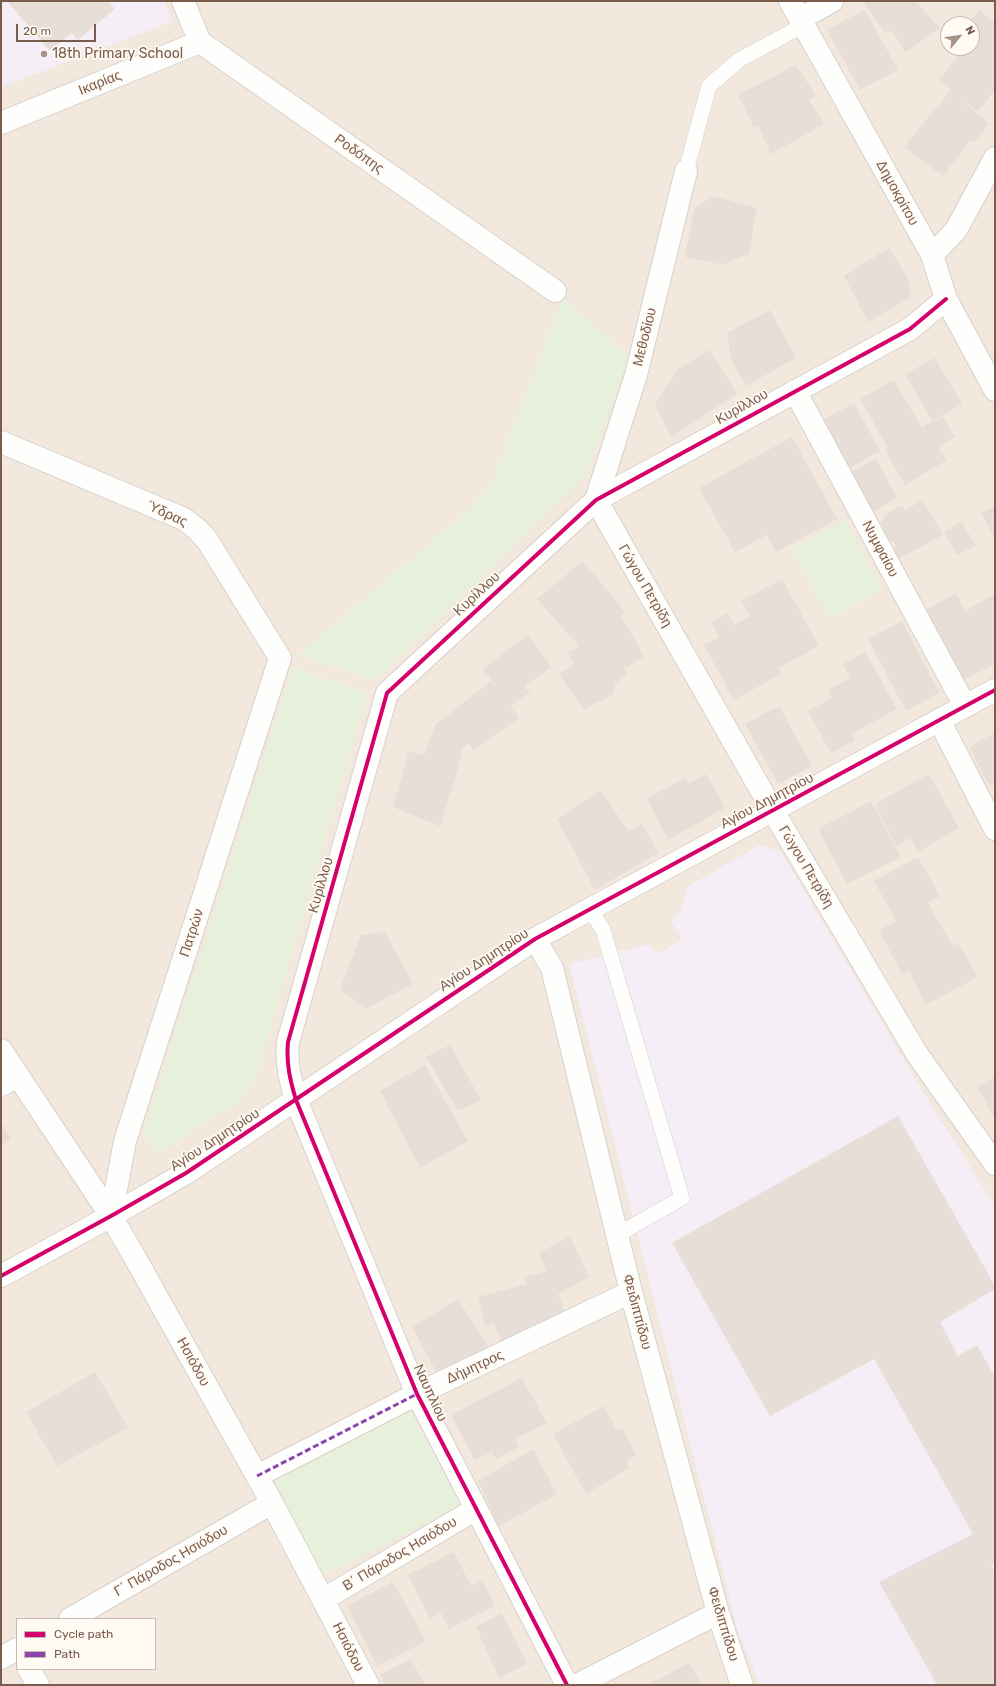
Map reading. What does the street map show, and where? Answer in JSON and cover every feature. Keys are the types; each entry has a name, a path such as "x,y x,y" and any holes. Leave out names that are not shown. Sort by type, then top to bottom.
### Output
{"street":[{"path":"183,1 200,42"},
{"path":"798,15 832,1"},
{"name":"Δημοκρίτου","path":"798,15 932,255 946,299 995,390"},
{"name":"Ικαρίας","path":"1,123 200,42"},
{"name":"Ροδόπης","path":"200,42 555,291"},
{"path":"932,255 956,230 995,158"},
{"name":"Μεθοδίου","path":"596,500 636,375 686,170"},
{"name":"Κυρίλλου","path":"296,1100 289,1078 287,1059 288,1042 387,693 596,500 910,329 946,299"},
{"name":"Νυμφαίου","path":"795,391 965,706"},
{"name":"Ύδρας","path":"1,442 184,519 198,529 207,540 278,652"},
{"name":"Γώγου Πετρίδη","path":"596,500 773,811 917,1054 995,1164"},
{"name":"Πατρών","path":"111,1216 125,1141 280,658 278,652"},
{"name":"Αγίου Δημητρίου","path":"1,1276 111,1216 186,1172 535,939 995,690"},
{"path":"939,720 995,829"},
{"name":"Φειδιππίδου","path":"535,939 552,968 631,1292 718,1613 742,1685"},
{"name":"Ησιόδου","path":"1,1050 10,1081 111,1216 272,1503 324,1599 368,1685"},
{"name":"Ναυπλίου","path":"296,1100 417,1394 567,1685"},
{"name":"Δήμητρος","path":"257,1476 417,1394 631,1292"},
{"name":"Γ΄ Πάροδος Ησιόδου","path":"72,1618 272,1503"},
{"name":"Β΄ Πάροδος Ησιόδου","path":"324,1599 476,1509"},
{"path":"577,1685 718,1613"},
{"path":"1,1658 16,1650"},
{"path":"30,1670 38,1685"}],"lane":[{"path":"686,170 709,86 739,60 798,15"},
{"path":"590,908 603,930 682,1198 617,1235"}],"shaded area":[{"path":"1,1 995,1 995,1685 1,1685"},
{"name":"18th Primary School","path":"1,1 164,1 173,21 1,87"},
{"path":"760,845 781,852 918,1084 995,1206 995,1685 760,1685 738,1632 569,964 649,944 655,955 682,940 671,921 680,912 685,900 687,887"}],"green space":[{"path":"563,298 629,357 585,476 375,681 298,655 472,507 493,480"},
{"path":"845,520 882,589 830,618 792,549"},
{"path":"293,668 367,693 257,1075 240,1100 158,1153 143,1135"},
{"path":"410,1409 461,1506 321,1576 271,1474"}],"building":[{"path":"7,1 108,1 115,9 78,40 72,33 50,51"},
{"path":"867,1 915,1 940,28 906,52 893,32 884,31 864,3"},
{"path":"865,10 898,70 860,90 827,30"},
{"path":"979,10 995,23 995,90 978,111 959,98 989,123 974,142 970,140 943,176 904,147 951,90 939,80 958,56 980,56 980,16 974,16"},
{"path":"796,65 816,96 809,100 824,124 771,154 758,126 754,128 738,95"},
{"path":"713,196 757,208 749,254 734,259 724,265 685,257 694,209"},
{"path":"889,248 910,282 910,298 868,322 844,276"},
{"path":"770,310 796,358 746,386 731,360 727,333"},
{"path":"710,350 737,394 671,437 655,405 677,370"},
{"path":"935,358 962,404 933,421 943,417 955,437 938,447 947,460 905,485 885,450 888,447 860,399 894,380 922,428 932,421 905,374"},
{"path":"854,403 880,451 849,468 823,420"},
{"path":"792,437 837,519 776,552 767,535 735,552 699,488"},
{"path":"876,458 897,498 871,513 849,473"},
{"path":"923,500 943,535 895,561 889,551 896,547 894,542 890,541 884,533 882,523 884,515 902,505 905,510"},
{"path":"995,506 995,538 981,513"},
{"path":"961,522 976,545 957,555 944,532"},
{"path":"583,561 625,612 621,616 644,656 624,669 628,675 615,683 614,694 584,709 559,674 574,665 568,652 579,646 537,599"},
{"path":"782,579 819,646 778,668 781,674 734,700 704,645 719,637 711,622 728,613 734,625 750,616 741,601"},
{"path":"956,593 965,611 995,594 995,663 959,683 921,613"},
{"path":"902,621 939,693 906,711 868,639"},
{"path":"528,635 551,667 525,686 530,692 510,706 519,718 474,750 469,743 462,750 459,766 440,826 393,807 409,751 424,755 435,725 491,681 499,690 483,669"},
{"path":"865,652 897,709 851,734 855,740 831,753 808,711 832,698 828,690 850,678 843,664"},
{"path":"779,706 812,766 778,784 745,724"},
{"path":"995,733 995,782 989,785 969,747"},
{"path":"706,774 725,808 668,840 647,798 685,778 688,784"},
{"path":"929,774 959,828 918,852 911,838 896,846 875,804"},
{"path":"601,790 628,831 642,824 658,853 595,890 557,819"},
{"path":"871,801 901,857 847,884 818,829"},
{"path":"918,857 940,896 928,903 953,946 959,943 977,977 926,1005 909,971 902,975 879,930 896,921 874,881"},
{"path":"385,932 413,984 365,1009 340,989 361,935"},
{"path":"450,1045 481,1100 458,1111 426,1057"},
{"path":"425,1065 468,1141 420,1168 380,1091"},
{"path":"995,1077 995,1119 977,1087"},
{"path":"898,1116 995,1286 995,1289 940,1322 958,1356 977,1345 995,1377 995,1563 991,1565 995,1573 995,1685 937,1685 879,1582 973,1534 874,1359 770,1416 672,1243"},
{"path":"1,1122 11,1139 1,1145"},
{"path":"570,1236 589,1277 558,1294 565,1312 540,1322 542,1327 501,1342 494,1324 485,1325 478,1297 527,1284 524,1277 547,1271 539,1253"},
{"path":"458,1299 489,1348 438,1375 412,1327"},
{"path":"95,1372 128,1428 57,1466 26,1412"},
{"path":"522,1378 547,1423 515,1439 519,1447 496,1459 492,1452 475,1460 451,1415"},
{"path":"604,1406 617,1431 622,1428 636,1455 626,1461 629,1468 586,1494 553,1434"},
{"path":"533,1449 557,1494 499,1526 478,1481"},
{"path":"454,1552 471,1586 482,1580 495,1606 449,1629 441,1613 430,1619 408,1575"},
{"path":"393,1582 426,1641 377,1666 347,1606"},
{"path":"502,1613 527,1664 499,1678 476,1627"},
{"path":"411,1659 425,1685 385,1685 380,1675"},
{"path":"689,1663 702,1685 645,1685 663,1677"}],"marked path":[{"path":"257,1476 417,1394"}],"cycle path":[{"path":"567,1685 417,1394 296,1100 289,1071 288,1042 387,693 596,500 910,329 946,299"},
{"path":"1,1276 186,1173 535,939 995,690"}],"place":[{"name":"18th Primary School","path":"44,54"}]}
